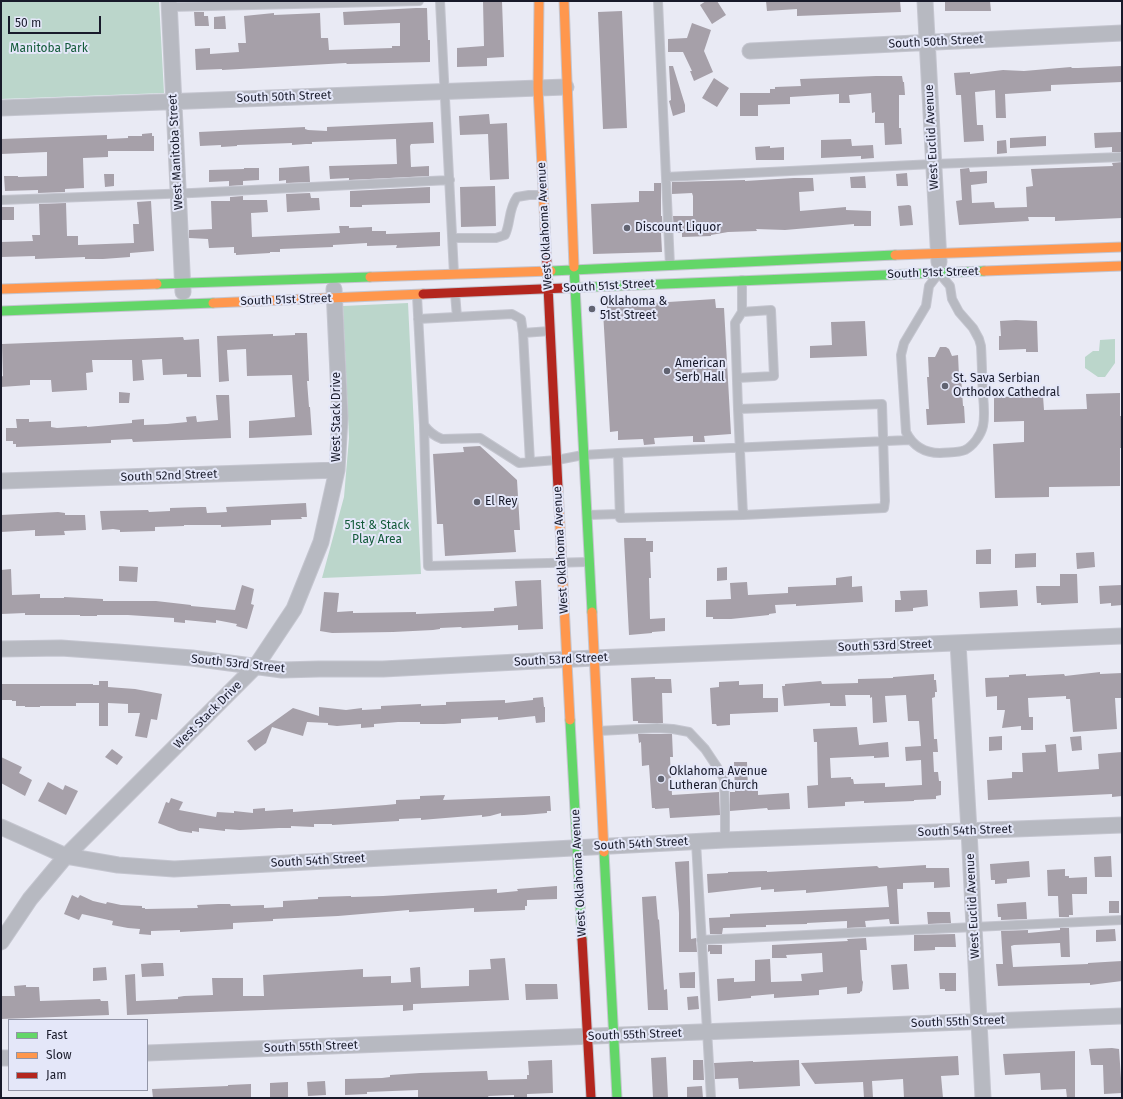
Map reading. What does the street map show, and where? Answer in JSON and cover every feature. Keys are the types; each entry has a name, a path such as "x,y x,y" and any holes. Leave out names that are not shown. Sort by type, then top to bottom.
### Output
{"main road":[{"name":"West Oklahoma Avenue","path":"539,1 538,88 566,659 578,847 591,1098"},
{"path":"564,1 566,184 575,287 617,1098"},
{"path":"540,117 551,155"},
{"name":"South 51st Street","path":"1,311 335,298 416,285 455,284 547,271 938,253 1122,247"},
{"name":"South 51st Street","path":"1,289 334,278 416,285 455,284 548,288 1122,266"}],"street":[{"name":"West Euclid Avenue","path":"925,1 939,273"},
{"name":"West Manitoba Street","path":"169,4 184,304"},
{"name":"South 50th Street","path":"750,51 1122,33"},
{"name":"South 50th Street","path":"1,108 566,87"},
{"name":"West Stack Drive","path":"1,942 30,899 66,856 256,666 294,609 321,542 337,470 340,418 334,278"},
{"name":"South 52nd Street","path":"1,481 337,470"},
{"name":"South 53rd Street","path":"1,649 61,648 111,651 192,658 282,670 383,669 566,659 1122,636"},
{"name":"West Euclid Avenue","path":"958,642 983,1098"},
{"name":"South 54th Street","path":"1,827 66,856 118,865 174,869 725,840 1122,825"},
{"name":"South 55th Street","path":"148,1053 614,1036 979,1020 1122,1016"}],"lane":[{"path":"169,4 419,1"},
{"path":"440,1 457,317"},
{"path":"658,1 670,283"},
{"path":"666,177 934,164 1122,157"},
{"path":"1,200 178,194 450,180"},
{"path":"452,238 496,238 505,235 508,230 511,207 517,197 544,195"},
{"path":"939,273 950,286 952,299 959,312 973,328 979,339 981,346 984,414 983,426 980,435 965,450 936,453 924,451 909,440 906,432 901,355 904,343 926,306 929,286 939,273"},
{"path":"742,280 742,312 735,323 742,515"},
{"path":"416,285 424,425 428,566 589,562"},
{"path":"737,378 774,376 771,310 742,312"},
{"path":"418,319 512,314 521,319 530,462"},
{"path":"523,333 550,331"},
{"path":"618,453 620,518 742,515 884,508 882,404 738,410"},
{"path":"424,425 429,432 442,439 477,437 486,441 519,463 618,453 909,440"},
{"path":"586,515 620,514"},
{"path":"598,731 657,728 689,732 705,749 718,767 724,779 725,840"},
{"path":"696,842 711,1098"},
{"path":"701,940 1122,920"}],"green space":[{"name":"Manitoba Park","path":"1,1 159,1 164,93 1,99"},
{"name":"51st & Stack Play Area","path":"408,303 421,574 322,578 344,497 349,438 343,306"},
{"path":"1115,339 1115,363 1105,377 1098,377 1085,368 1085,357 1093,351 1099,351 1100,340"}],"building":[{"path":"483,1 502,1 504,57 487,58 487,66 457,67 457,48 484,46"},
{"path":"706,1 717,1 726,15 712,24 700,5"},
{"path":"766,1 900,1 901,12 797,16 797,9 767,11"},
{"path":"945,1 990,1 991,11 945,11"},
{"path":"427,8 428,40 430,40 430,62 346,63 222,70 196,70 195,49 210,48 210,54 239,52 238,43 246,43 244,16 274,13 274,15 320,13 321,38 328,38 329,50 392,48 392,46 400,46 400,23 344,25 343,12"},
{"path":"622,11 627,128 603,129 598,12"},
{"path":"194,12 204,12 204,16 208,16 209,26 195,26"},
{"path":"225,16 226,29 214,29 214,17"},
{"path":"692,23 711,30 704,51 713,72 694,81 690,71 692,71 683,52 668,52 668,39 687,38"},
{"path":"669,66 673,66 685,105 685,112 673,116 669,101 671,100"},
{"path":"1122,66 1122,82 1051,85 1051,91 1005,94 1006,118 996,118 995,90 975,92 977,125 983,125 984,141 964,142 961,95 956,95 954,73 970,72 970,74 1003,70 1024,71 1071,67"},
{"path":"902,76 905,95 899,95 899,128 901,128 902,144 885,145 884,123 875,123 875,112 872,113 871,93 849,95 850,103 839,103 839,94 790,97 790,104 758,105 758,116 740,116 740,93 770,93 770,89 775,89 775,87 801,86 800,79"},
{"path":"714,78 729,88 717,107 702,98"},
{"path":"489,114 490,124 507,123 509,179 490,180 488,134 460,135 459,116"},
{"path":"433,122 434,143 411,144 410,146 411,167 429,166 429,176 349,180 349,178 330,179 329,166 397,164 396,139 312,142 312,144 292,145 292,143 221,147 221,145 200,146 199,132 305,127 305,129 308,130 327,131 327,127"},
{"path":"1122,132 1122,152 1112,152 1112,147 1095,148 1094,133"},
{"path":"152,133 152,136 154,136 154,151 108,151 108,157 83,158 84,188 65,189 65,192 38,193 38,190 5,191 4,176 47,176 47,152 1,154 1,139 107,135 107,139 128,138 128,136 142,136 142,134"},
{"path":"1046,136 1046,146 1010,148 1010,138"},
{"path":"851,139 852,146 873,145 874,158 861,159 861,156 821,158 821,140"},
{"path":"1006,140 1007,153 997,154 997,141"},
{"path":"770,146 770,148 784,147 784,160 756,160 755,147"},
{"path":"1122,162 1122,218 1055,221 1055,217 1028,217 1029,221 959,225 956,201 962,200 960,169 969,168 970,172 987,171 987,183 971,185 972,203 994,202 995,208 1027,207 1026,187 1033,186 1031,169 1113,166 1112,163"},
{"path":"309,166 310,182 286,183 286,180 279,181 279,168"},
{"path":"259,168 259,180 243,181 243,185 229,186 229,181 209,182 209,170"},
{"path":"907,173 908,186 897,186 896,174"},
{"path":"104,174 114,174 114,186 105,187"},
{"path":"865,176 866,188 851,188 850,177"},
{"path":"813,178 814,191 799,192 800,211 846,207 846,210 871,211 871,226 854,226 854,224 785,230 756,229 757,231 728,232 711,236 682,237 682,233 674,233 673,216 693,216 693,196 692,193 672,194 672,182 745,181"},
{"name":"Discount Liquor","path":"654,183 661,183 661,216 663,233 661,233 662,252 593,254 591,204 639,202 639,191 654,191"},
{"path":"495,186 496,226 461,227 460,187"},
{"path":"430,187 430,203 362,205 362,207 350,207 350,191"},
{"path":"310,193 311,198 319,198 320,210 287,212 286,194"},
{"path":"243,196 243,200 267,200 268,212 251,213 252,237 340,233 339,226 349,226 349,228 372,227 372,231 386,231 386,234 440,232 440,246 396,248 397,245 367,246 367,243 333,245 333,247 280,249 280,252 236,255 236,253 234,253 234,247 209,248 208,239 189,238 189,230 212,229 211,201 230,201 230,197"},
{"path":"151,201 154,251 130,253 130,257 103,259 85,259 85,257 35,259 35,256 1,257 1,242 33,241 32,235 40,235 39,204 66,203 67,236 78,236 78,245 134,243 133,224 139,224 137,202"},
{"path":"898,206 911,206 913,225 900,226"},
{"path":"1,207 14,207 14,220 1,220"},
{"name":"American Serb Hall","path":"715,299 716,308 724,308 731,434 704,436 705,442 693,442 693,436 654,438 655,444 644,445 643,439 618,440 618,431 610,432 603,311 607,311 607,306"},
{"path":"865,321 867,356 810,358 810,346 832,345 831,322"},
{"path":"1000,321 1037,321 1038,352 1026,352 1026,349 999,350 999,336 1001,336"},
{"path":"295,333 307,333 309,381 307,381 312,435 249,438 249,421 295,417 292,375 247,376 246,349 227,350 229,381 219,382 217,336 273,334 273,336 295,335"},
{"path":"183,337 184,340 199,339 201,377 187,377 187,374 163,375 162,359 142,360 144,380 133,381 132,360 92,360 93,372 86,373 87,390 52,392 51,380 30,380 30,385 1,387 1,377 3,376 2,344"},
{"name":"St. Sava Serbian Orthodox Cathedral","path":"940,347 946,347 949,349 952,356 958,355 965,423 927,425 926,409 929,409 927,377 929,377 928,357 935,357"},
{"path":"119,392 130,393 129,403 119,403"},
{"path":"1120,393 1122,448 1120,448 1120,486 1049,487 1049,497 995,498 993,444 1024,442 1024,421 994,422 994,397 1043,396 1044,410 1087,409 1086,394"},
{"path":"216,395 229,395 231,438 133,442 132,439 111,440 111,443 16,447 16,444 13,444 13,441 6,441 6,428 17,428 16,419 29,419 29,422 51,421 51,427 57,428 132,423 132,420 144,419 144,425 167,424 187,422 186,417 196,416 197,422 218,420"},
{"name":"El Rey","path":"480,446 517,480 520,530 514,530 516,552 445,556 443,524 437,524 433,454 464,452 463,447"},
{"path":"306,503 307,517 301,517 302,519 271,520 271,525 221,527 221,525 184,525 155,527 155,531 120,532 120,530 113,529 102,530 100,511 148,510 149,512 170,511 170,508 206,507 207,513 227,512 226,507"},
{"path":"58,512 65,513 65,515 85,515 86,530 64,531 65,535 38,536 35,536 35,530 1,532 1,515"},
{"path":"624,538 646,538 646,541 653,541 653,552 650,552 651,578 649,578 650,619 665,618 665,631 629,635"},
{"path":"991,549 991,564 976,564 976,550"},
{"path":"1094,552 1095,567 1077,569 1076,553"},
{"path":"1036,553 1036,567 1015,568 1015,554"},
{"path":"119,566 138,567 137,582 119,581"},
{"path":"727,567 727,580 717,581 717,568"},
{"path":"11,569 12,595 40,594 40,598 64,597 103,599 103,601 156,601 235,610 242,585 254,589 251,604 254,605 247,629 236,626 237,624 216,620 216,623 185,620 185,623 174,622 174,618 128,615 80,616 25,615 25,613 1,614 1,570"},
{"path":"1060,574 1077,574 1078,603 1041,605 1041,603 1037,603 1036,586 1060,586"},
{"path":"852,576 852,587 862,586 863,602 796,606 796,604 775,605 776,613 769,615 731,619 713,619 713,617 706,617 706,600 731,599 730,583 747,582 748,595 788,593 788,587 836,585 836,578"},
{"path":"541,580 543,629 518,630 518,625 440,628 433,630 393,632 332,633 320,631 324,592 339,593 337,612 416,612 416,614 494,611 494,608 517,606 515,581"},
{"path":"1122,585 1122,605 1111,606 1111,603 1100,604 1099,586"},
{"path":"927,590 928,606 913,608 913,611 895,612 895,600 901,600 900,591"},
{"path":"1017,590 1018,606 980,608 979,592"},
{"path":"1100,672 1100,674 1122,673 1122,698 1115,698 1117,729 1073,732 1070,699 1066,699 1066,696 1028,698 1029,717 1033,717 1033,730 1021,730 1021,726 1002,728 1005,710 997,710 997,696 986,697 985,678 1009,677 1009,675 1026,674 1026,676 1064,674 1065,676"},
{"path":"934,674 937,692 935,692 935,697 932,698 934,739 937,739 938,752 933,752 934,772 938,772 939,781 941,781 941,795 936,796 936,799 864,803 864,801 845,802 845,806 808,808 807,786 818,785 817,742 814,742 813,729 857,727 859,745 888,742 889,757 874,758 874,756 830,758 831,778 851,777 854,784 885,783 885,787 922,785 921,760 906,761 905,747 921,746 919,721 908,721 906,695 885,696 887,722 873,723 872,697 870,698 870,695 845,695 846,706 830,706 830,703 784,706 782,686 785,686 785,684 821,681 822,684 858,683 858,679 893,678"},
{"path":"655,677 655,679 671,679 672,693 662,693 663,723 638,723 638,721 633,721 631,678"},
{"path":"99,681 108,681 108,687 135,689 162,694 157,720 151,719 147,738 135,736 140,713 128,713 128,704 108,703 108,726 99,726 99,703 76,703 76,706 25,707 16,706 16,701 2,700 1,684 99,685"},
{"path":"739,681 739,685 763,684 763,698 778,698 778,712 730,714 730,725 717,726 716,724 712,724 710,688 719,687 719,682"},
{"path":"543,697 545,722 536,723 535,716 498,720 498,717 461,719 461,723 444,724 398,722 374,724 374,727 361,728 361,724 337,726 328,725 328,723 307,722 303,736 272,727 266,743 255,751 247,741 293,708 319,716 319,707 346,710 362,708 362,710 381,709 381,706 421,704 421,706 446,705 446,702 505,700 505,703 533,700 533,698"},
{"name":"Oklahoma Avenue Lutheran Church","path":"638,734 672,734 673,757 670,757 672,795 719,792 720,815 670,818 669,808 652,808 649,765 642,766 641,742 639,743"},
{"path":"1002,736 1002,750 989,751 989,737"},
{"path":"1081,736 1082,750 1072,751 1070,737"},
{"path":"1056,744 1058,772 1099,769 1098,754 1122,752 1122,796 1112,797 1112,794 988,800 987,780 1012,778 1012,772 1023,772 1022,753 1046,752 1045,745"},
{"path":"112,749 123,757 117,765 105,757"},
{"path":"1,757 22,767 19,773 32,780 25,796 1,783"},
{"path":"734,762 747,762 748,790 758,789 758,795 789,793 790,809 768,810 767,808 730,811 730,792 735,792"},
{"path":"48,782 63,790 65,785 78,791 66,815 38,801"},
{"path":"445,795 443,800 550,796 551,811 547,811 547,813 524,815 501,816 501,813 482,817 482,815 421,820 421,818 399,819 399,821 332,825 314,824 314,827 291,826 291,828 240,830 225,829 225,831 199,828 199,832 192,831 192,833 179,831 158,823 166,802 169,803 171,798 183,802 179,810 216,817 217,812 234,813 234,811 253,813 253,809 265,808 265,811 293,809 293,812 396,804 396,800 420,799 420,796"},
{"path":"1111,856 1112,877 1095,877 1094,857"},
{"path":"689,861 691,939 696,938 697,952 679,952 679,913 675,862"},
{"path":"1029,861 1030,877 1007,879 1007,883 995,884 995,880 991,880 990,864"},
{"path":"926,865 926,868 949,868 950,887 934,888 934,882 903,883 903,889 897,889 899,924 890,924 889,919 865,921 866,927 847,928 847,921 766,925 766,927 723,928 722,934 710,934 709,918 730,917 730,914 889,907 887,886 806,893 806,890 774,892 774,889 761,890 761,887 708,893 707,874"},
{"path":"1065,869 1065,876 1069,876 1069,878 1087,877 1087,894 1072,894 1073,915 1069,915 1069,917 1059,917 1058,896 1048,896 1047,870"},
{"path":"557,886 557,899 527,900 525,910 474,912 474,908 409,912 409,910 338,916 273,919 273,921 233,923 233,929 180,932 180,930 151,931 151,935 139,934 140,929 112,925 113,921 82,914 79,920 64,914 72,895 78,898 80,895 93,901 106,904 107,902 121,905 142,906 142,908 145,909 198,908 197,905 218,904 230,904 231,906 264,905 264,908 283,907 283,901 318,899 318,897 383,896 497,889 497,893 518,891 517,889"},
{"path":"656,896 664,990 667,989 668,1010 648,1010 642,897"},
{"path":"1109,901 1119,901 1119,913 1109,913"},
{"path":"1026,902 1027,919 1001,920 1001,917 998,917 997,904"},
{"path":"927,912 950,912 951,923 928,924"},
{"path":"1060,928 1069,928 1070,957 1061,957 1060,943 1014,945 1011,946 1013,967 1122,961 1122,981 1090,985 1090,983 998,986 996,964 1003,964 1001,931 1028,930 1028,933 1060,930"},
{"path":"1115,929 1116,941 1096,942 1096,930"},
{"path":"955,934 956,947 935,947 935,950 914,951 914,935"},
{"path":"866,938 867,950 860,950 863,982 862,991 860,993 847,994 847,987 819,990 819,995 774,998 774,994 718,1001 717,979 734,978 734,982 755,981 755,960 770,959 771,982 802,981 801,974 823,972 822,953 786,955 787,958 772,958 772,945 848,941 847,939"},
{"path":"708,945 722,945 722,954 710,954 710,951 708,952"},
{"path":"505,958 509,1000 413,1004 413,1010 403,1011 403,1005 127,1015 125,975 135,974 136,1001 178,999 178,997 184,996 213,995 212,978 243,978 243,996 264,996 263,975 363,969 363,977 391,976 391,983 411,982 410,968 420,967 421,988 469,986 469,970 491,969 490,959"},
{"path":"163,963 164,976 142,977 141,964"},
{"path":"907,964 909,989 893,990 891,965"},
{"path":"106,967 107,980 93,981 93,968"},
{"path":"695,972 695,988 680,988 679,973"},
{"path":"939,973 956,973 956,991 945,991 945,989 940,989"},
{"path":"525,984 557,984 558,999 526,1000"},
{"path":"26,985 26,987 39,987 40,1001 100,999 101,1001 108,1001 109,1015 1,1019 1,996 15,996 14,986"},
{"path":"698,996 699,1009 688,1010 687,997"},
{"path":"1089,1049 1119,1049 1122,1093 1104,1094 1103,1065 1091,1065"},
{"path":"1075,1051 1075,1098 1067,1098 1066,1089 1041,1090 1040,1073 1005,1075 1003,1054"},
{"path":"958,1056 959,1075 941,1076 943,1098 904,1098 903,1079 872,1081 873,1098 864,1098 863,1082 815,1084 801,1063"},
{"path":"666,1057 668,1098 653,1098 651,1058"},
{"path":"552,1060 553,1093 527,1094 527,1098 514,1098 514,1095 488,1096 489,1098 418,1098 418,1090 367,1092 367,1094 345,1095 345,1079 382,1078 390,1077 390,1075 420,1073 487,1071 488,1080 527,1079 527,1075 529,1075 528,1061"},
{"path":"693,1060 703,1060 704,1080 693,1080"},
{"path":"799,1060 800,1086 739,1089 738,1078 715,1079 714,1063"},
{"path":"325,1081 326,1095 308,1096 307,1082"},
{"path":"288,1082 288,1098 270,1098 270,1083"},
{"path":"251,1084 251,1098 153,1098 152,1089 228,1086"},
{"path":"702,1086 703,1098 687,1098 687,1087"}],"traffic: fast":[{"path":"551,271 895,255"},
{"path":"574,267 592,612"},
{"path":"565,288 984,271"},
{"path":"157,284 370,277"},
{"path":"1,311 213,303"},
{"path":"570,720 582,939"},
{"path":"604,852 617,1098"}],"traffic: slow":[{"path":"539,1 538,88 545,226"},
{"path":"564,1 574,267"},
{"path":"895,255 1122,247"},
{"path":"984,271 1122,266"},
{"path":"370,277 551,271"},
{"path":"1,289 157,284"},
{"path":"213,303 423,294"},
{"path":"558,488 570,720"},
{"path":"592,612 604,852"}],"traffic: jam":[{"path":"545,226 558,488"},
{"path":"423,294 565,288"},
{"path":"582,939 591,1098"}],"place":[{"name":"Discount Liquor","path":"627,228"},
{"name":"Oklahoma & 51st Street","path":"592,309"},
{"name":"American Serb Hall","path":"667,371"},
{"name":"St. Sava Serbian Orthodox Cathedral","path":"945,386"},
{"name":"El Rey","path":"477,502"},
{"name":"Oklahoma Avenue Lutheran Church","path":"661,779"}]}
